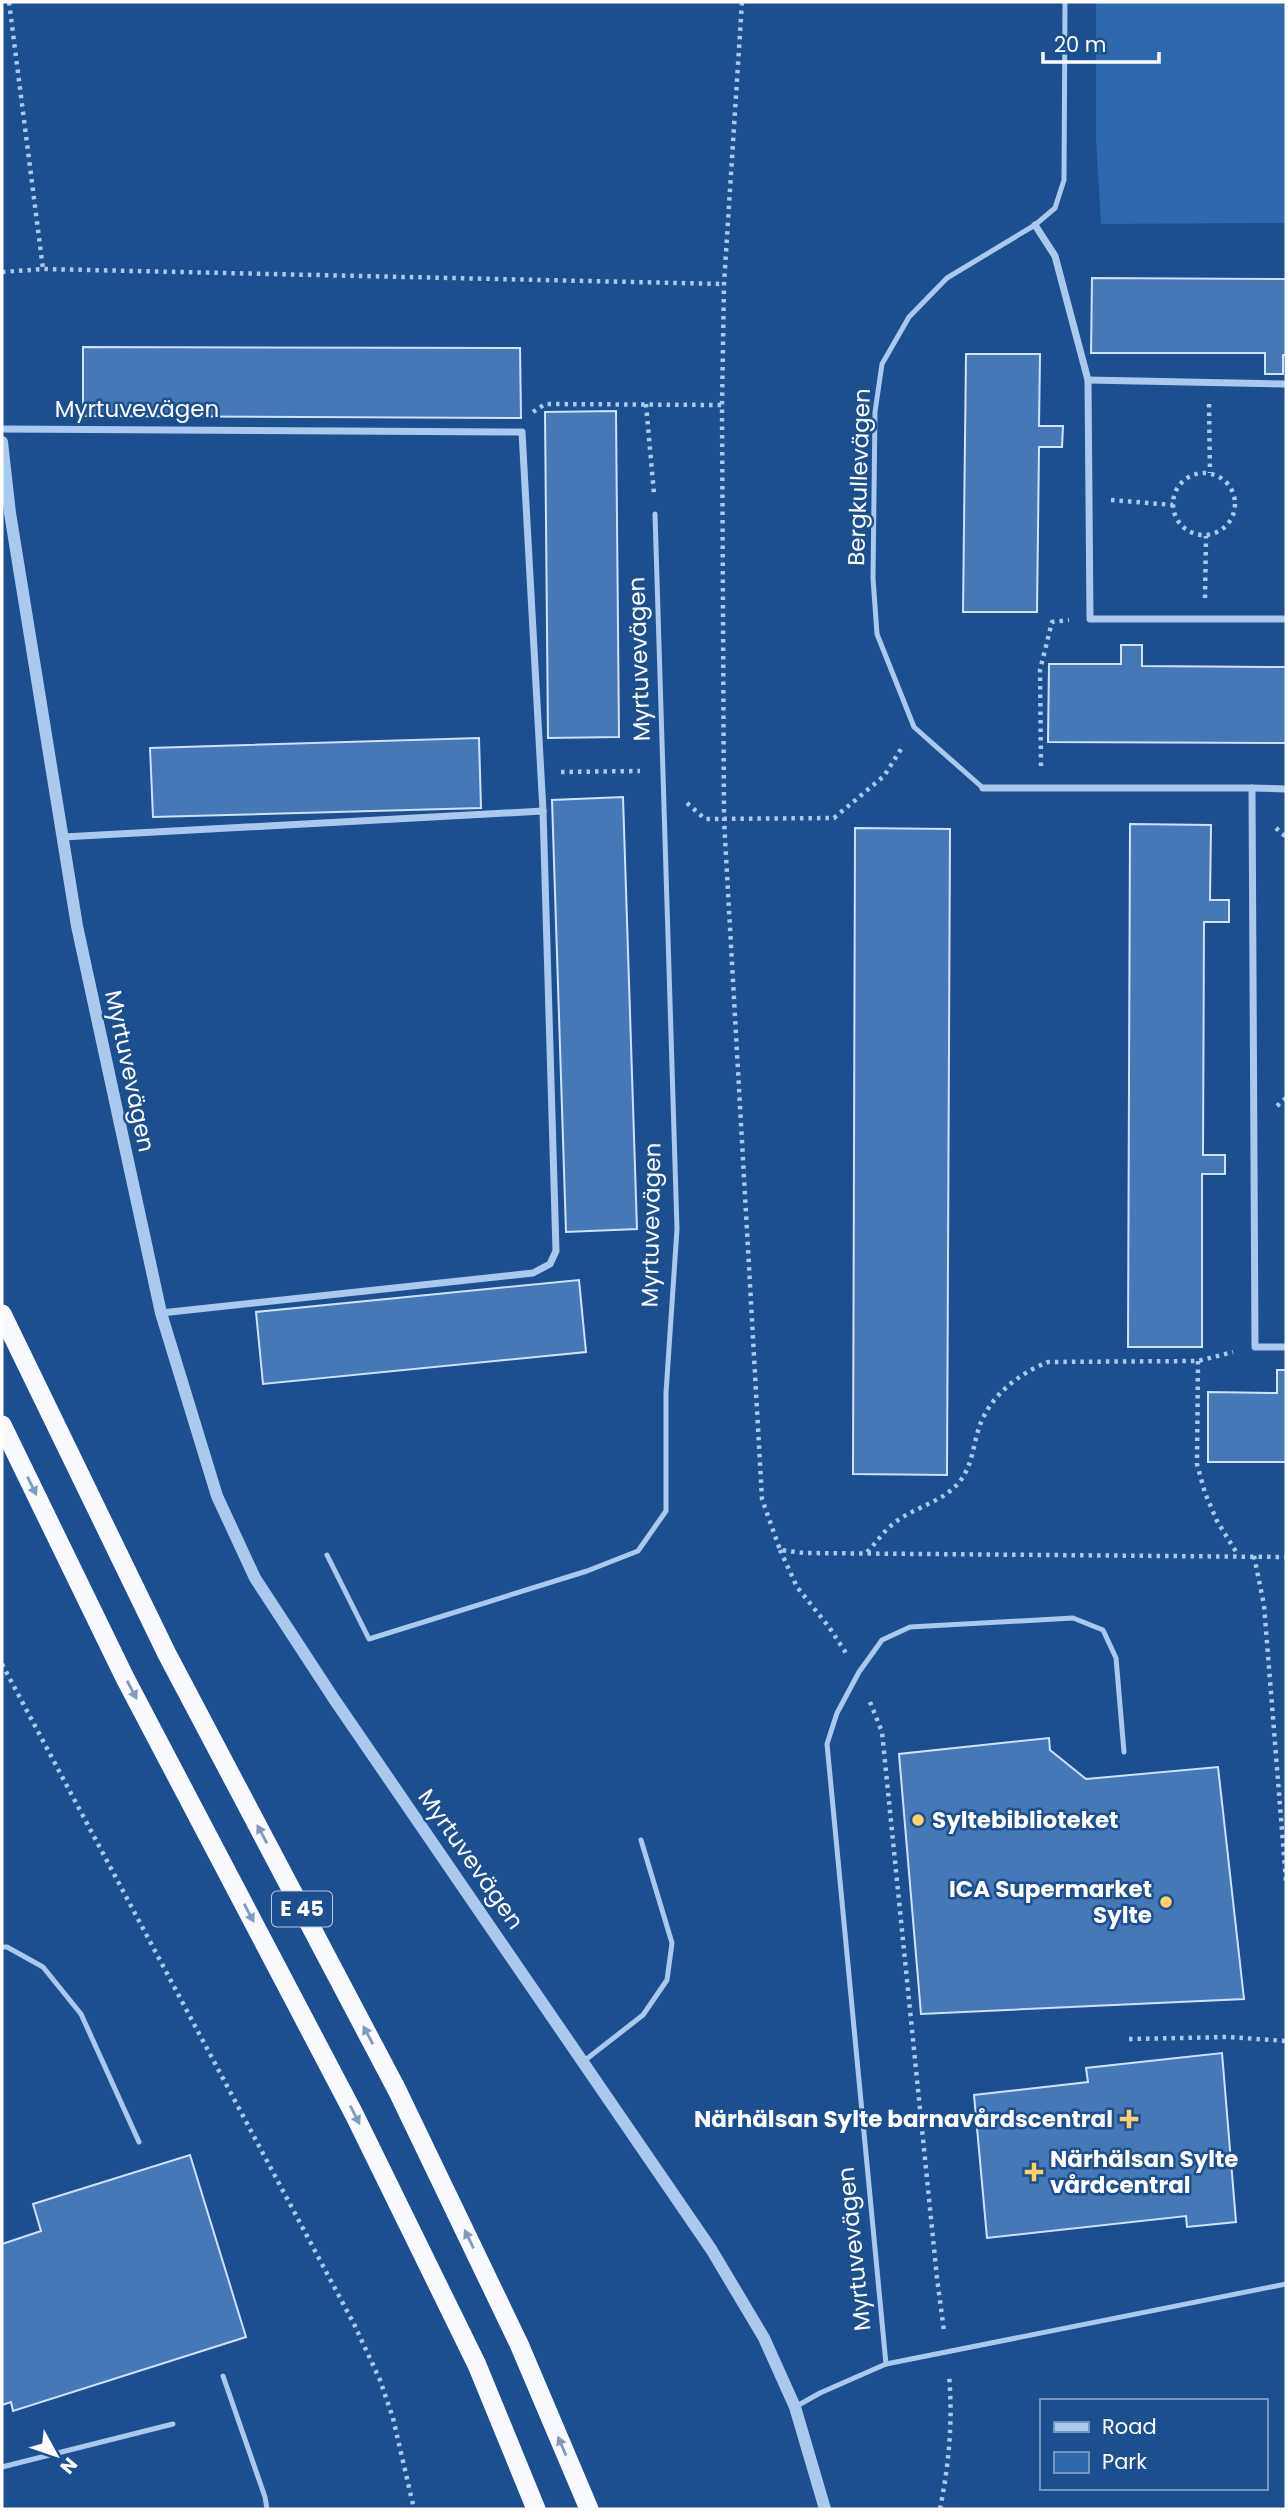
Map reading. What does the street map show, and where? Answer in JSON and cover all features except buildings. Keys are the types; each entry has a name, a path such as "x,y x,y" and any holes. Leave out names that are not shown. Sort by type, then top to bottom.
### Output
{"highway":[{"name":"E 45","path":"2,1314 167,1654 397,2090 519,2344 589,2509"},
{"name":"E 45","path":"2,1425 125,1678 354,2114 477,2365 536,2509"}],"street":[{"path":"1035,225 1055,256 1088,380 1090,619 1286,619"},
{"path":"1088,380 1286,384"},
{"name":"Myrtuvevägen","path":"2,429 522,432"},
{"path":"160,1313 533,1273 550,1264 556,1251 543,811 522,432"},
{"name":"Myrtuvevägen","path":"2,442 10,513 77,926 160,1313 218,1496 255,1578 342,1710 711,2249 764,2338 795,2407 825,2509"},
{"path":"983,788 1286,789"},
{"path":"1252,788 1255,1347 1286,1347"},
{"path":"62,837 543,811"}],"lane":[{"name":"Bergkullevägen","path":"983,788 914,727 877,634 873,578 875,412 882,364 909,317 947,278 1035,225 1055,208 1064,180 1065,2"},
{"name":"Myrtuvevägen","path":"327,1555 369,1639 587,1571 638,1551 666,1511 666,1392 677,1228 655,514"},
{"name":"Myrtuvevägen","path":"887,2364 827,1744 837,1713 859,1672 882,1640 910,1627 1073,1618 1103,1630 1116,1658 1124,1752"},
{"path":"584,2061 643,2015 667,1980 671,1943 641,1840"},
{"path":"2,1947 7,1947 43,1968 81,2014 139,2143"},
{"path":"795,2407 887,2364 1286,2284"},
{"path":"223,2376 267,2509"},
{"path":"2,2467 173,2424"}],"path":[{"path":"9,2 43,269"},
{"path":"742,2 724,284 724,820 761,1499 797,1587 829,1627 859,1672 881,1732 952,2410 948,2470 940,2509"},
{"path":"2,272 43,269 724,284"},
{"path":"1209,382 1210,473"},
{"path":"522,432 528,417 536,408 545,404 722,405"},
{"path":"646,404 655,514"},
{"path":"1210,473 1228,483 1236,504 1234,516 1228,525 1217,533 1206,536 1188,531 1180,524 1173,505 1174,494 1186,479 1210,473"},
{"path":"1089,499 1173,505"},
{"path":"1205,619 1206,536"},
{"path":"1041,788 1041,670 1052,622 1090,619"},
{"path":"724,820 834,818 884,776 914,727"},
{"path":"567,772 594,771"},
{"path":"867,1553 892,1524 944,1496 960,1480 970,1463 984,1415 1006,1388 1028,1370 1048,1362 1198,1361 1255,1347"},
{"path":"1198,1361 1198,1464 1205,1493 1217,1521 1238,1556"},
{"path":"780,1550 804,1553 1286,1557"},
{"path":"1254,1556 1264,1605 1286,1881"},
{"path":"2,1664 354,2324 380,2380 393,2418 414,2509"},
{"path":"1129,2039 1228,2037 1286,2041"}],"green space":[{"path":"1096,2 1286,2 1286,223 1101,224 1096,139"}],"place":[{"name":"Syltebiblioteket","path":"918,1820"},
{"name":"ICA Supermarket Sylte","path":"1166,1902"},
{"name":"Närhälsan Sylte barnavårdscentral","path":"1129,2119"},
{"name":"Närhälsan Sylte vårdcentral","path":"1034,2172"}]}
